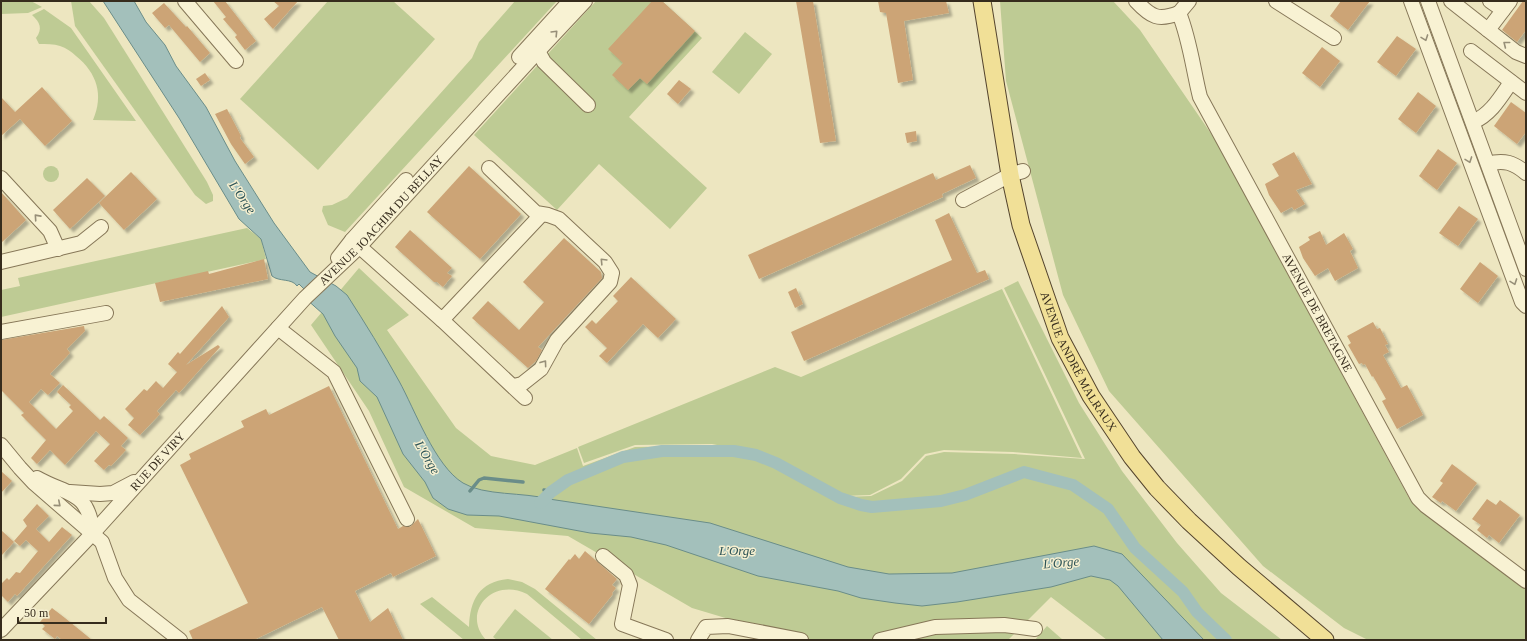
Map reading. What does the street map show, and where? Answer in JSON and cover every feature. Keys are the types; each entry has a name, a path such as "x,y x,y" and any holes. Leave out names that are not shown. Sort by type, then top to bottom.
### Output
{"main road":[{"name":"AVENUE ANDRÉ MALRAUX","path":"982,1 1016,173 1021,225 1060,338 1095,402 1132,457 1163,494 1239,567 1324,640"}],"street":[{"path":"185,1 236,61"},
{"name":"AVENUE JOACHIM DU BELLAY","path":"315,287 535,46 570,1"},
{"name":"AVENUE JOACHIM DU BELLAY","path":"535,46 585,1"},
{"path":"1136,1 1144,10 1155,17 1167,18 1179,13 1189,1"},
{"path":"1276,1 1334,38"},
{"path":"1411,1 1522,302 1526,306"},
{"path":"1428,1 1526,269"},
{"path":"1451,1 1516,52 1526,56"},
{"path":"1488,30 1506,5 1490,1"},
{"name":"AVENUE DE BRETAGNE","path":"1179,13 1186,30 1191,62 1200,97 1319,315 1332,343 1418,498 1426,506 1526,581"},
{"path":"535,46 544,62 588,105"},
{"path":"1471,51 1526,93"},
{"path":"1473,122 1483,118 1495,107 1511,82"},
{"path":"1488,164 1497,161 1515,164 1526,173"},
{"path":"489,168 530,208 541,215 548,215 559,219 605,262 610,269 612,276 610,282 557,340 541,368 522,384 514,386"},
{"path":"963,200 1016,173"},
{"path":"1,178 50,231 58,249"},
{"path":"442,320 541,215"},
{"path":"1,262 81,243 101,227"},
{"path":"355,244 442,320 514,386 525,398"},
{"name":"RUE DE VIRY","path":"1,636 3,623 93,533 315,287"},
{"path":"1,332 106,313"},
{"path":"278,328 334,372 407,519"},
{"path":"1,445 20,468 102,542 115,578 130,600 180,640"},
{"path":"20,468 53,487 67,491 79,497 86,505 91,515 93,533"},
{"path":"67,491 100,494 113,493 142,479"},
{"path":"603,556 626,575 630,585 622,624 666,640"},
{"path":"698,640 706,627 728,626 801,640"},
{"path":"880,640 935,627 1004,626 1035,629"}],"green space":[{"path":"1,1 31,1 42,7 28,13 1,14"},
{"path":"71,1 89,1 104,18 207,182 213,195 213,201 206,204 195,195 75,26"},
{"path":"328,1 393,1 435,39 318,170 240,99"},
{"path":"515,1 557,1 345,232 328,225 322,211 323,206 332,205 347,198 472,58 479,42"},
{"path":"596,1 662,1 702,38 629,117 707,188 670,229 599,164 557,210 474,135"},
{"path":"1000,1 1113,1 1140,30 1214,138 1409,498 1526,585 1526,640 1368,640 1344,628 1263,566 1109,391 1063,295 1006,81"},
{"path":"44,9 71,28 136,121 93,120 98,102 98,93 94,77 73,53 60,46 39,44 36,38 40,26 32,15"},
{"path":"745,32 772,54 739,94 712,72"},
{"path":"48,166 54,166 59,171 57,180 54,182 48,182 43,177 43,171"},
{"path":"247,228 261,239 266,259 1,317 1,290 20,286 18,278"},
{"path":"359,268 409,315 387,330 456,428 491,456 535,465 577,448 583,466 635,447 712,446 757,454 788,465 806,475 820,486 843,497 871,496 902,481 926,456 944,452 1014,454 1085,459 1004,288 1018,281 1079,403 1122,471 1177,543 1221,593 1282,640 1107,640 1051,597 1008,640 799,640 692,608 568,536 475,528 404,487 369,411 311,325"},
{"path":"1002,289 1082,458 1013,452 944,450 925,454 901,479 870,495 843,496 788,464 758,453 712,444 635,445 584,463 578,447 775,367 801,377"},
{"path":"508,579 522,582 535,589 597,640 582,640 527,594 514,590 502,590 492,594 484,600 479,609 477,619 479,630 486,640 464,640 420,604 432,597 469,627 471,609 478,594 483,588 490,584"},
{"path":"515,609 553,640 497,640 493,637"},
{"path":"1047,626 1063,640 1035,640"}],"water":[{"name":"L'Orge","path":"103,1 134,1 146,22 165,45 176,66 206,107 235,161 274,223 310,272 336,286 347,295 393,370 426,436 443,464 463,483 482,490 493,492 539,497 710,523 848,567 889,574 952,573 1094,546 1122,554 1204,640 1163,640 1118,586 1110,580 1091,576 1051,587 922,606 861,598 838,591 758,576 666,545 631,537 590,533 499,516 467,515 448,509 433,498 425,482 403,454 377,397 360,381 357,368 335,336 323,314 305,298 309,294 299,284 297,286 292,282 272,276 261,239 239,219 179,118"}],"building":[{"path":"213,1 225,1 256,41 245,50 235,37 237,35 223,19 226,17"},
{"path":"273,1 298,1 273,29 264,19 279,6"},
{"path":"652,1 662,1 695,31 647,84 640,78 628,90 612,75 623,63 608,49"},
{"path":"796,1 813,1 836,141 820,143"},
{"path":"878,1 946,1 949,13 904,21 913,80 898,83 886,13 880,12"},
{"path":"1341,1 1370,1 1348,30 1330,16"},
{"path":"1523,1 1526,1 1526,30 1517,42 1502,30"},
{"path":"164,3 186,27 187,26 210,53 200,62 169,25 165,28 152,13"},
{"path":"1397,36 1416,49 1396,76 1377,62"},
{"path":"1322,47 1340,61 1320,87 1302,73"},
{"path":"205,73 210,80 201,86 196,79"},
{"path":"679,80 691,89 678,104 667,94"},
{"path":"42,87 72,121 45,146 20,119 1,136 1,97 15,112"},
{"path":"1418,92 1436,106 1416,133 1398,119"},
{"path":"1511,102 1526,113 1526,132 1517,144 1494,126"},
{"path":"227,109 241,136 240,138 254,157 245,164 231,144 215,114"},
{"path":"916,131 917,141 907,143 905,133"},
{"path":"1438,149 1457,163 1437,190 1419,176"},
{"path":"1294,152 1312,184 1296,190 1305,204 1294,210 1292,207 1281,213 1269,195 1265,184 1279,176 1272,164"},
{"path":"970,165 976,178 942,194 943,197 759,279 748,255 933,173 936,180"},
{"path":"469,166 521,214 480,259 427,212"},
{"path":"131,172 157,199 124,230 99,203"},
{"path":"87,178 105,196 70,229 53,210"},
{"path":"1,192 26,220 1,243"},
{"path":"1459,206 1478,219 1458,246 1439,233"},
{"path":"949,213 977,273 985,270 989,279 804,361 791,332 952,260 935,220"},
{"path":"410,230 452,268 447,273 452,276 443,287 437,282 434,282 395,247"},
{"path":"1320,231 1326,245 1344,233 1353,249 1350,251 1358,268 1335,281 1328,268 1315,276 1303,258 1299,247 1310,240 1308,237"},
{"path":"564,238 601,272 602,278 538,347 542,350 536,361 528,368 472,318 488,301 519,330 544,302 523,282"},
{"path":"264,259 268,279 160,302 155,283 208,271 209,274"},
{"path":"1480,262 1498,276 1478,303 1460,289"},
{"path":"631,277 676,319 658,338 643,324 607,363 599,356 607,348 585,327 592,320 596,324 618,301 613,296"},
{"path":"796,288 803,304 795,308 788,292"},
{"path":"222,306 229,317 186,365 218,345 220,347 179,393 176,390 157,411 160,414 140,435 128,425 134,418 125,409 144,389 147,391 156,381 163,388 177,372 168,364 178,352 180,354"},
{"path":"1373,322 1377,329 1380,328 1388,344 1385,345 1389,352 1383,355 1401,388 1407,385 1423,415 1397,429 1382,401 1386,399 1373,376 1372,377 1365,364 1359,364 1348,345 1351,343 1347,336"},
{"path":"84,326 85,331 67,349 70,353 50,374 60,383 48,395 41,389 29,402 56,429 73,411 69,407 71,405 57,392 63,385 100,420 104,416 128,438 121,446 126,450 111,466 109,465 104,470 94,461 110,444 96,431 65,465 50,450 37,464 31,458 46,440 21,415 24,413 1,390 1,340"},
{"path":"329,386 398,529 403,526 410,527 418,519 436,556 393,577 391,573 355,591 370,622 388,608 403,640 339,640 322,607 254,640 193,640 189,631 248,603 180,465 191,459 189,454 244,427 241,421 266,409 269,415"},
{"path":"1452,464 1477,483 1456,511 1442,501 1441,503 1432,497 1443,483 1440,481"},
{"path":"1,471 12,481 1,493"},
{"path":"1487,499 1496,505 1500,500 1520,515 1499,543 1489,535 1487,538 1477,530 1481,525 1472,519"},
{"path":"37,504 49,516 36,529 49,542 62,527 72,535 17,596 15,594 8,602 1,595 1,584 7,578 9,580 16,572 20,573 38,551 26,540 20,546 14,541 27,526 23,520"},
{"path":"1,530 14,542 1,556"},
{"path":"585,551 617,579 612,585 616,588 612,593 613,594 589,624 545,589 569,559 570,560 575,554 579,559"},
{"path":"52,608 92,640 62,640 57,636 55,639 42,629 45,626 40,622"}],"waterway":[{"path":"540,503 551,492 568,480 623,457 662,451 734,451 756,455 776,463 840,498 872,507 941,501 965,495 1024,472 1073,485 1108,509 1135,548 1183,592 1197,612 1226,640"},
{"path":"470,491 479,480 484,478 523,482"},
{"path":"544,490 551,492"}]}
